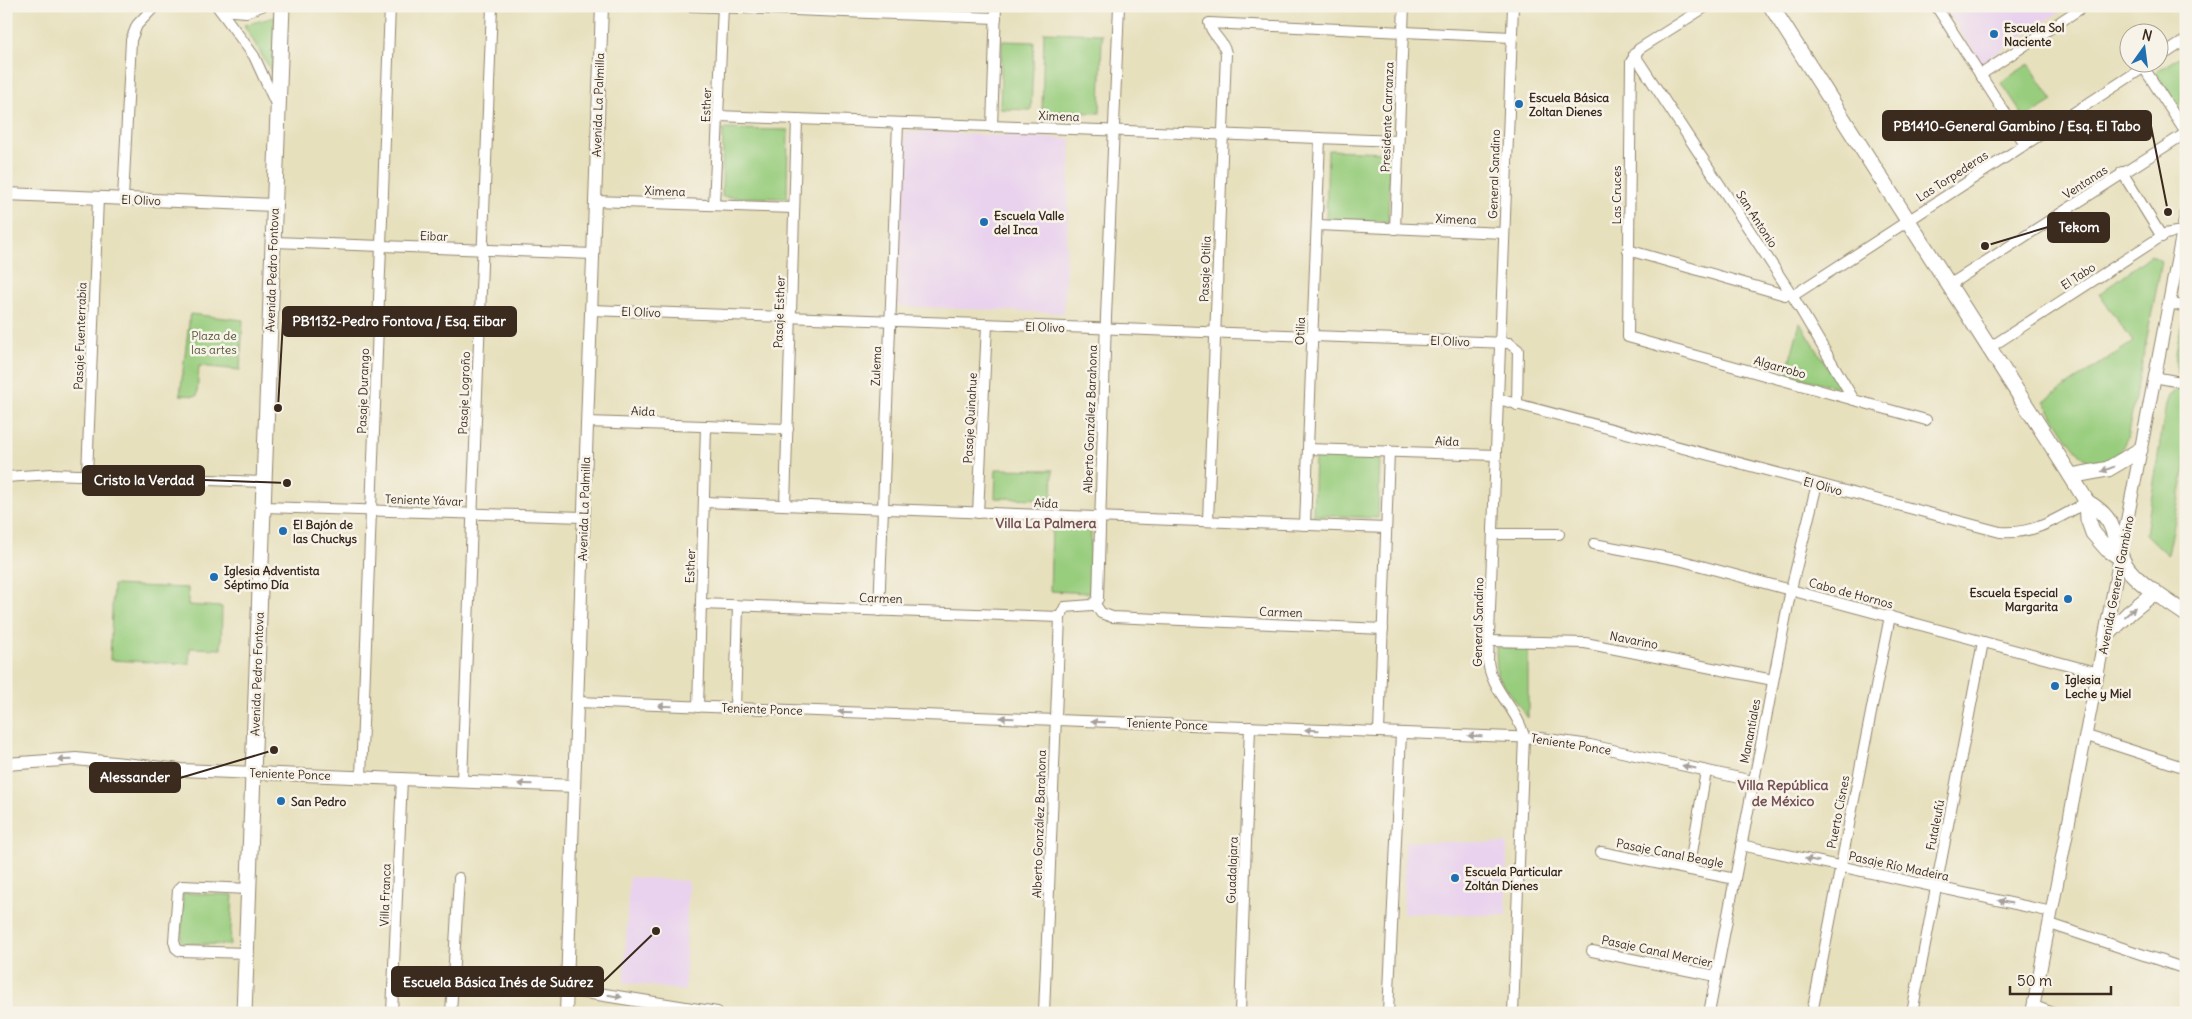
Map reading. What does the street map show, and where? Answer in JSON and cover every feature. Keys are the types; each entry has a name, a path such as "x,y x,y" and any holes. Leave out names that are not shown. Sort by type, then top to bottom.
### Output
{"main road":[{"name":"Avenida Pedro Fontova","path":"244,1013 282,6"},
{"path":"1770,6 2072,476 2087,502 2088,519 2094,532 2107,549 2121,558 2136,577 2186,614"},
{"path":"2072,476 2108,469 2140,450"},
{"path":"2107,635 2128,613 2155,592"}],"street":[{"path":"123,199 131,40 141,20 155,6"},
{"path":"219,8 246,12 262,6"},
{"name":"Pasaje Durango","path":"361,777 390,6"},
{"name":"Pasaje Logroño","path":"462,781 492,6"},
{"name":"Avenida La Palmilla","path":"566,1013 602,6"},
{"path":"690,6 996,18"},
{"path":"992,126 996,6"},
{"name":"Alberto González Barahona","path":"1094,604 1098,598 1106,330 1119,6"},
{"name":"Presidente Carranza","path":"1395,229 1404,6"},
{"name":"General Sandino","path":"1513,6 1488,662 1491,677 1516,716 1524,737 1514,1013"},
{"path":"1634,54 1708,6"},
{"path":"1936,6 2025,144"},
{"path":"1980,75 2084,6"},
{"name":"Esther","path":"714,205 723,7"},
{"path":"219,8 254,56 273,94 278,115"},
{"name":"Pasaje Otilia","path":"1208,521 1226,53 1222,43 1212,34 1210,23 1403,32"},
{"path":"1403,32 1512,37"},
{"path":"2170,50 2186,40"},
{"name":"Las Cruces","path":"1628,336 1630,74 1634,54"},
{"name":"San Antonio","path":"1634,54 1792,295 1854,400"},
{"name":"Las Torpederas","path":"1792,295 2137,72"},
{"path":"2152,72 2186,133"},
{"name":"Ximena","path":"718,116 1398,141"},
{"name":"Pasaje Esther","path":"785,505 797,119"},
{"name":"Zulema","path":"879,611 898,123"},
{"name":"Ventanas","path":"1949,285 2122,172 2186,133"},
{"name":"Otilia","path":"1306,525 1320,138"},
{"path":"2122,172 2162,236"},
{"name":"El Olivo","path":"6,194 275,205"},
{"name":"Pasaje Fuenterrabia","path":"88,475 98,198"},
{"name":"Ximena","path":"595,201 794,208"},
{"name":"Avenida General Gambino","path":"2033,1010 2107,635 2140,450 2184,234 2186,215"},
{"name":"Ximena","path":"1317,225 1504,233"},
{"name":"El Tabo","path":"1989,348 2162,236 2169,232 2184,234"},
{"name":"Eibar","path":"274,242 593,254"},
{"path":"1628,250 1792,295"},
{"path":"2169,303 2186,307"},
{"name":"El Olivo","path":"591,310 1106,330 1500,342"},
{"name":"Pasaje Quinahue","path":"978,513 987,325"},
{"name":"Algarrobo","path":"1628,336 1926,420"},
{"path":"1500,342 1513,344 1518,350 1517,405"},
{"path":"2154,377 2186,384"},
{"name":"El Olivo","path":"1498,399 2010,533 2037,529 2087,502"},
{"name":"Aida","path":"587,422 788,429"},
{"name":"Esther","path":"698,707 706,426"},
{"name":"Aida","path":"1308,449 1496,455"},
{"path":"1379,732 1389,451"},
{"path":"6,477 88,475 265,482"},
{"name":"Manantiales","path":"1709,1013 1790,589 1817,484"},
{"name":"Aida","path":"704,502 1386,528"},
{"name":"Teniente Yávar","path":"264,507 583,517"},
{"path":"1493,534 1559,534"},
{"name":"Cabo de Hornos","path":"1594,544 1679,560 2099,673"},
{"name":"Carmen","path":"701,604 1060,617"},
{"path":"1060,617 1063,609 1069,605 1094,604"},
{"name":"Carmen","path":"1094,604 1101,613 1112,617 1383,629"},
{"path":"735,708 738,606"},
{"name":"Puerto Cisnes","path":"1812,1013 1890,616"},
{"name":"Alberto González Barahona","path":"1044,1013 1060,617"},
{"name":"Navarino","path":"1489,641 1585,643 1773,680"},
{"name":"Futaleufú","path":"1912,1013 1982,642"},
{"name":"Teniente Ponce","path":"577,702 1524,737 1590,745 1753,781"},
{"name":"Guadalajara","path":"1240,1013 1250,727"},
{"path":"1388,1013 1401,733"},
{"path":"2087,736 2186,768"},
{"name":"Teniente Ponce","path":"6,764 76,760 165,769 574,786"},
{"path":"1689,870 1706,771"},
{"name":"Villa Franca","path":"392,1013 402,778"},
{"name":"Pasaje Río Madeira","path":"1741,845 1936,887 2051,918 2186,969"},
{"name":"Pasaje Canal Beagle","path":"1601,852 1735,879"},
{"path":"451,1013 459,878"},
{"path":"247,953 180,951 176,948 174,942 178,890 182,886 249,889"},
{"name":"Pasaje Canal Mercier","path":"1592,950 1716,976"},
{"path":"567,989 717,1013"},
{"path":"2033,1010 2053,1013"}],"shaded area":[{"name":"Escuela Sol Naciente","path":"1944,6 2069,6 1981,63"},
{"name":"Escuela Valle del Inca","path":"905,131 1071,139 1064,313 897,306"},
{"name":"Escuela Particular Zoltán Dienes","path":"1405,841 1507,843 1506,915 1403,913"},
{"path":"629,877 688,881 685,991 624,982"}],"green space":[{"path":"275,17 273,74 244,25"},
{"path":"1044,32 1102,34 1100,113 1042,112"},
{"path":"1002,41 1034,42 1031,110 1000,109"},
{"path":"2186,52 2186,72 2179,109 2155,73 2170,72 2170,63"},
{"path":"2029,64 2053,101 2025,118 2001,82"},
{"path":"723,129 788,130 787,198 722,197"},
{"path":"1328,150 1390,152 1388,222 1326,220"},
{"path":"2151,255 2162,261 2127,438 2117,458 2099,465 2084,458 2076,449 2044,401 2133,342 2099,294"},
{"path":"2185,311 2186,376 2179,375 2176,362 2176,353"},
{"name":"Plaza de las artes","path":"190,314 243,320 240,370 199,366 197,396 180,395"},
{"path":"1800,323 1841,388 1786,374"},
{"path":"2176,390 2186,391 2186,463 2168,555 2146,534 2166,404 2169,396"},
{"path":"1315,454 1380,457 1378,518 1313,515"},
{"path":"996,469 1053,470 1052,499 995,498"},
{"path":"1091,526 1090,593 1050,591 1052,527"},
{"path":"113,585 188,588 188,605 222,607 221,649 190,648 189,664 110,660"},
{"path":"1496,647 1528,648 1528,718 1497,675"},
{"path":"183,893 233,895 230,945 181,943"}],"place":[{"name":"Escuela Sol Naciente","path":"1994,34"},
{"name":"Escuela Básica Zoltan Dienes","path":"1519,104"},
{"name":"PB1410-General Gambino / Esq. El Tabo","path":"2168,212"},
{"name":"Escuela Valle del Inca","path":"984,222"},
{"name":"Tekom","path":"1985,246"},
{"name":"PB1132-Pedro Fontova / Esq. Eibar","path":"278,408"},
{"name":"Cristo la Verdad","path":"287,483"},
{"name":"El Bajón de las Chuckys","path":"283,531"},
{"name":"Iglesia Adventista Séptimo Día","path":"214,577"},
{"name":"Escuela Especial Margarita","path":"2068,599"},
{"name":"Iglesia Leche y Miel","path":"2055,686"},
{"name":"Alessander","path":"274,750"},
{"name":"San Pedro","path":"281,801"},
{"name":"Escuela Particular Zoltán Dienes","path":"1455,878"},
{"name":"Escuela Básica Inés de Suárez","path":"656,931"}],"district":[{"name":"Villa La Palmera","path":"1046,523"},
{"name":"Villa República de México","path":"1783,794"}]}
